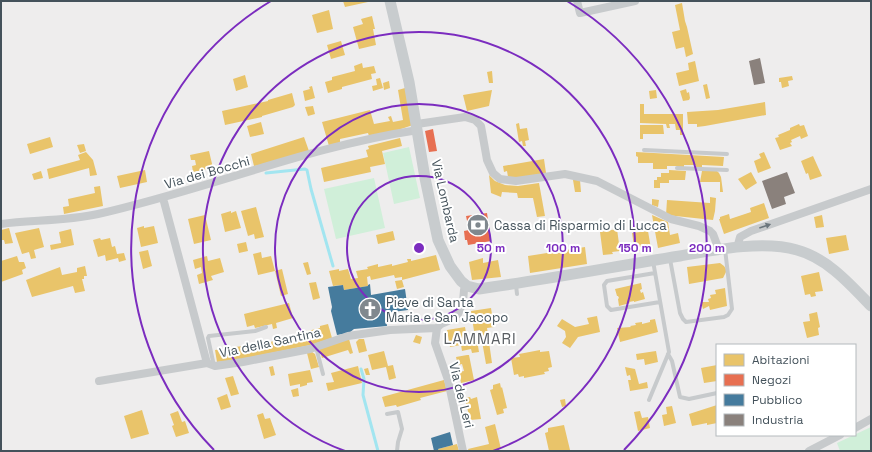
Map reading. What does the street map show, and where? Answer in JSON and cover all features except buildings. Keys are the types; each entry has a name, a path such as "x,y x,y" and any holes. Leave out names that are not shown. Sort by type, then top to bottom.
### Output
{"street":[{"name":"Via Lombarda","path":"390,1 409,82 438,240 463,289"},
{"path":"577,1 580,13 635,1"},
{"name":"Via dei Bocchi","path":"1,224 97,214 163,198 310,154 395,134 417,127 466,117 475,120 481,126 487,160 492,173 500,178 516,181 565,174 598,181 671,219 699,226 710,231 722,249"},
{"path":"737,248 740,237 751,231 871,189"},
{"name":"Via della Santina","path":"163,198 211,365 243,362 316,347 348,336 390,330 437,328"},
{"path":"437,328 458,314 463,302 463,289 516,289 670,257 722,249 766,246 797,250 817,258 834,270 871,306"},
{"name":"Via dei Leri","path":"437,328 435,343 448,380 463,451"},
{"path":"99,381 211,365"},
{"path":"856,427 871,419"},
{"path":"809,451 838,436"}],"lane":[{"path":"644,150 727,154"},
{"path":"677,168 727,170"},
{"path":"670,257 680,314 683,319 686,322 724,317 728,315 732,309 722,249"},
{"path":"650,400 669,352 653,260"},
{"path":"655,273 607,281 604,285 607,306 611,310 660,302"},
{"path":"211,365 209,336 255,331 266,327"},
{"path":"316,347 323,374"},
{"path":"668,354 672,361 680,397 688,399 716,393"},
{"path":"387,414 398,412 400,419 402,429 397,451"}],"green space":[{"path":"409,147 420,198 394,204 383,153"},
{"path":"374,178 385,228 336,239 324,189"},
{"path":"871,427 871,451 840,451 837,443 852,436 856,436 856,434"}],"waterway":[{"path":"266,173 307,170 333,266"},
{"path":"361,369 364,379 363,395 378,451"}],"place":[{"name":"Cassa di Risparmio di Lucca","path":"478,225"},
{"name":"Pieve di Santa Maria e San Jacopo","path":"370,309"}],"district":[{"name":"LAMMARI","path":"480,339"}]}
